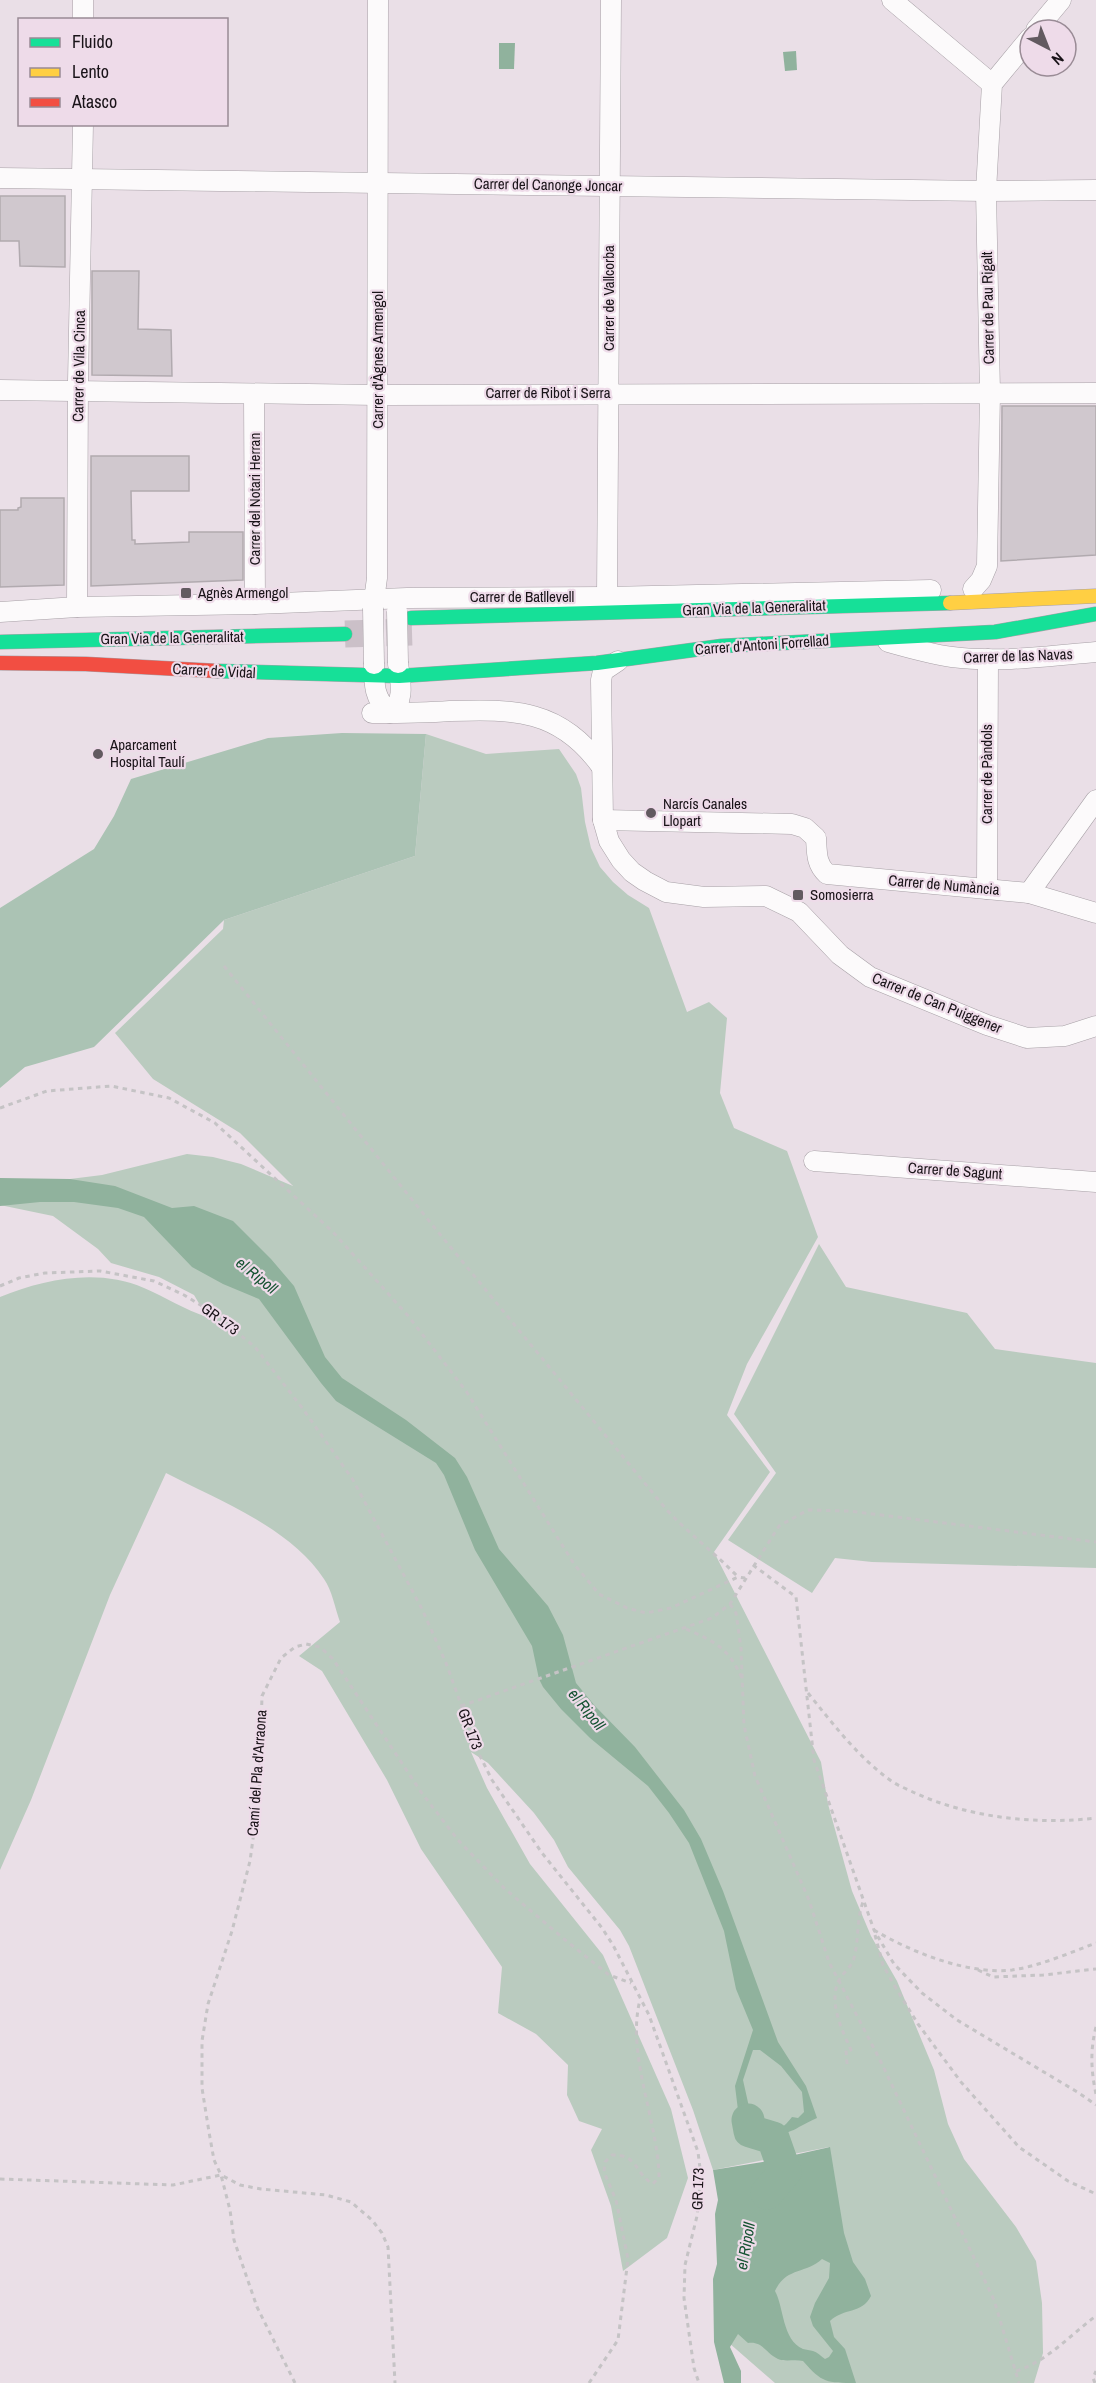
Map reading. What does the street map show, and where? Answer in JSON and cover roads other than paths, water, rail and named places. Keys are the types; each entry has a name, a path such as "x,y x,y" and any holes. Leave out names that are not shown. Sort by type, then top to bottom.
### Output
{"street":[{"path":"83,0 83,18"},
{"name":"Carrer d'Àgnes Armengol","path":"378,0 377,578 373,604 374,688 381,713"},
{"name":"Carrer de Vallcorba","path":"607,597 611,0"},
{"path":"892,0 992,84 1018,53"},
{"path":"1046,18 1061,0"},
{"name":"Carrer de Pau Rigalt","path":"974,589 987,566 990,393 986,191 992,84"},
{"name":"Carrer de Vila Cinca","path":"77,607 83,126"},
{"name":"Carrer del Canonge Joncar","path":"0,178 986,191 1096,190"},
{"name":"Carrer de Ribot i Serra","path":"0,390 254,394 1096,393"},
{"name":"Carrer del Notari Herran","path":"254,394 255,604"},
{"name":"Carrer de Batllevell","path":"0,612 77,607 373,604 407,615 607,597 974,589 1044,599"},
{"name":"Gran Via de la Generalitat","path":"407,615 1096,596"},
{"name":"Gran Via de la Generalitat","path":"844,626 943,623 1096,613"},
{"name":"Carrer d'Antoni Forrellad","path":"427,675 618,661 723,646 995,632 1096,613"},
{"path":"381,713 397,708 400,699 399,669 407,615 441,631"},
{"path":"0,628 48,627"},
{"name":"Gran Via de la Generalitat","path":"0,642 345,634"},
{"name":"Carrer de las Navas","path":"871,638 924,653 953,657 988,659 1096,652"},
{"name":"Carrer de Pàndols","path":"987,889 988,659"},
{"path":"603,820 602,675 606,668 618,661"},
{"name":"Carrer de Vidal","path":"0,663 86,664 259,673 399,669 427,675"},
{"path":"381,713 498,709 526,712 551,722 571,735 589,750 601,766"},
{"path":"1029,893 1096,800"},
{"name":"Carrer de Numància","path":"603,820 792,824 805,828 816,838 817,860 820,868 827,874 1029,893 1096,914"},
{"name":"Carrer de Can Puiggener","path":"603,820 609,841 632,872 666,892 705,897 766,896 799,912 840,955 870,977 987,1025 1027,1038 1065,1036 1096,1026"},
{"name":"Carrer de Sagunt","path":"814,1161 1096,1182"}],"water":[{"path":"499,43 515,43 514,69 499,69"},
{"path":"796,51 797,70 785,71 783,52"},
{"path":"0,1178 70,1179 115,1186 172,1208 194,1206 233,1221 294,1286 325,1357 342,1378 406,1420 455,1458 467,1477 499,1549 548,1606 563,1635 576,1683 635,1747 684,1810 701,1839 723,1891 778,2042 806,2086 817,2118 782,2135 776,2150 781,2158 830,2147 844,2233 853,2262 865,2279 871,2296 863,2306 841,2314 830,2321 834,2337 845,2349 856,2383 838,2383 820,2378 803,2361 778,2359 761,2346 748,2343 738,2334 730,2347 741,2371 741,2383 724,2383 714,2342 713,2279 717,2264 715,2214 718,2200 713,2170 775,2160 762,2136 751,2138 741,2134 735,2086 753,2030 736,1989 724,1931 689,1843 669,1813 648,1786 590,1738 543,1687 532,1646 475,1550 444,1475 436,1463 336,1401 259,1299 223,1284 192,1267 144,1217 118,1208 74,1202 40,1202 0,1206","holes":["753,2050 760,2050 781,2066 802,2092 804,2112 798,2118 792,2117 774,2131 752,2128 743,2080","822,2259 830,2263 829,2278 810,2317 813,2326 833,2351 825,2359 796,2345 787,2331 775,2291 790,2274 816,2264"]}],"waterway":[{"name":"el Ripoll","path":"748,2120 750,2131 773,2138 785,2172 767,2193"}],"tunnel":[{"path":"345,634 412,632"}],"place":[{"name":"Agnès Armengol","path":"186,593"},
{"name":"Aparcament Hospital Taulí","path":"98,754"},
{"name":"Narcís Canales Llopart","path":"651,813"},
{"name":"Somosierra","path":"798,895"}]}
